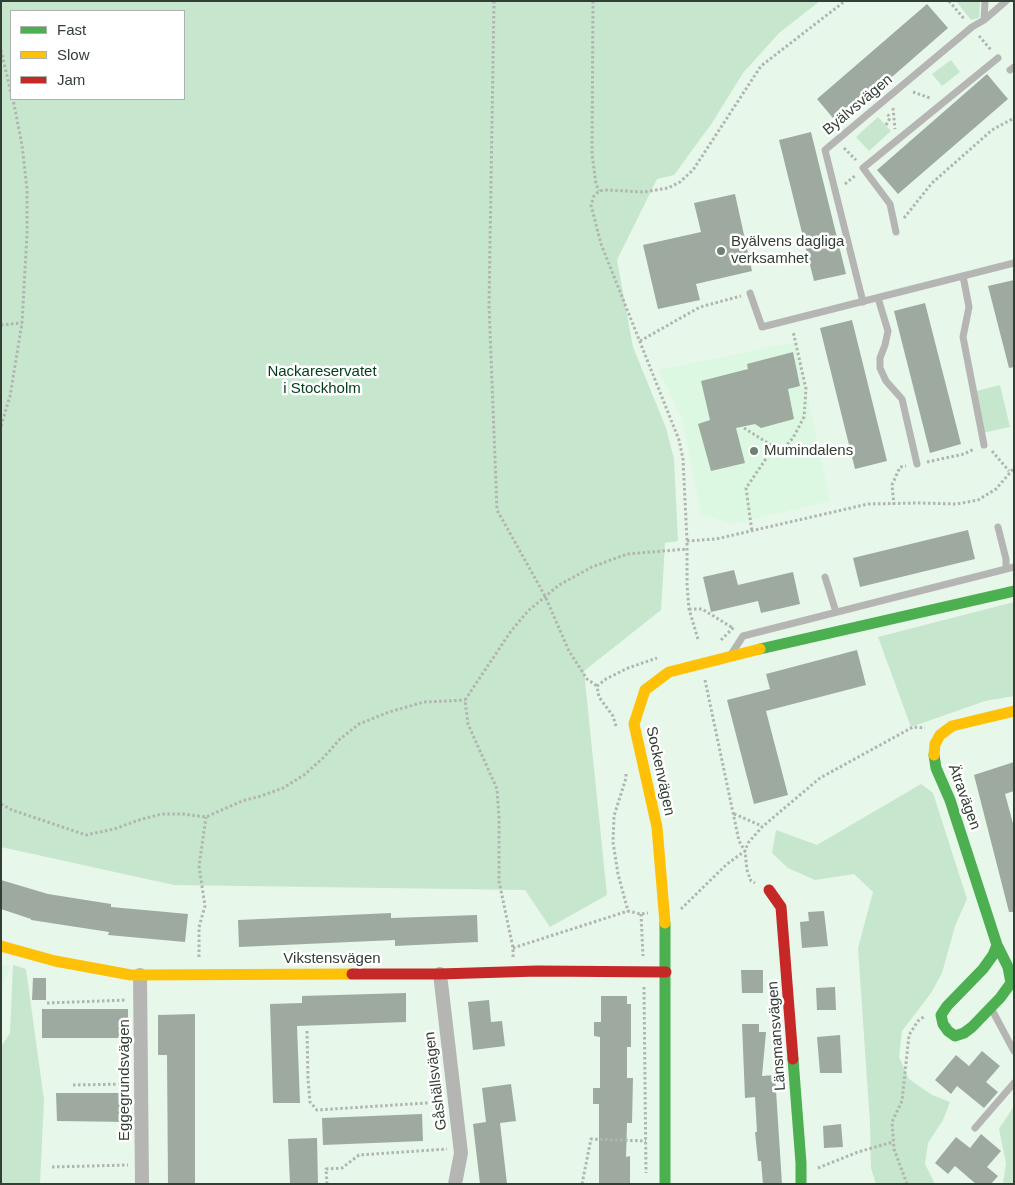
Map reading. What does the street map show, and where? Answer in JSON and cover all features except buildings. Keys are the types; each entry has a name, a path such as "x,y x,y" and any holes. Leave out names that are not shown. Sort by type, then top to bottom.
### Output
{"street":[{"name":"Sockenvägen","path":"665,1184 666,932 657,827 634,724 645,690 669,672 1014,591"},
{"path":"940,735 952,726 1014,711"},
{"name":"Ätravägen","path":"940,735 935,744 936,768 950,800 997,945 1011,966 1010,983 991,1008 964,1033 955,1036 948,1031 943,1024 941,1015"},
{"name":"Länsmansvägen","path":"769,890 782,907 801,1180"},
{"path":"941,1015 947,1006 983,969 993,955 997,945"},
{"name":"Vikstensvägen","path":"1,946 55,961 131,975 666,972"},
{"name":"Gåshällsvägen","path":"440,974 460,1148 455,1184"},
{"name":"Eggegrundsvägen","path":"140,975 142,1184"}],"lane":[{"path":"984,20 985,1"},
{"name":"Byälvsvägen","path":"863,302 825,150 972,27 984,20 1006,1"},
{"path":"895,230 890,204 863,168 998,58"},
{"path":"750,293 762,327 1014,263"},
{"path":"963,276 969,307 963,337 984,445"},
{"path":"878,298 888,331 880,358 880,368 886,381 902,399 917,464"},
{"path":"998,527 1006,559 1006,569"},
{"path":"731,656 743,636 1014,567"},
{"path":"826,577 836,612"},
{"path":"991,1008 1014,1051"},
{"path":"975,1128 1014,1083"}],"path":[{"path":"494,1 489,305 497,510 545,596 569,651 587,679 598,686"},
{"path":"593,1 592,154 598,192"},
{"path":"698,639 689,609 683,459 679,440 601,244 591,205 594,196 598,192 608,190 644,192 668,188 680,182 693,170 761,66 844,1"},
{"path":"949,1 998,58"},
{"path":"1,50 10,89"},
{"path":"900,87 942,103"},
{"path":"886,125 890,118 886,111 891,95"},
{"path":"891,95 896,141"},
{"path":"1,426 10,396 22,323 26,264 27,189 22,144 12,100"},
{"path":"895,230 932,183 992,130 1014,118"},
{"path":"640,341 700,307 750,293"},
{"path":"744,428 774,446 784,448 793,438 804,417 806,389 790,320"},
{"path":"1,325 22,323"},
{"path":"894,504 892,484 900,467 964,454 984,445 996,454 1010,471"},
{"path":"752,532 746,488 774,446"},
{"path":"687,541 716,539 752,532 868,504 957,504 978,500 996,489 1014,468"},
{"path":"514,972 514,948 498,881 499,817 496,788 468,724 465,700 511,631 528,611 559,585 592,567 627,554 687,549"},
{"path":"689,609 702,609 733,628"},
{"path":"712,643 721,640 733,628 742,624"},
{"path":"598,686 606,679 628,668 664,656"},
{"path":"705,680 739,841 745,851 747,870 751,881 769,890"},
{"path":"598,686 599,697 613,716 618,734"},
{"path":"1,804 12,810 86,835 114,829 162,814 206,817 242,801 283,788 304,775 323,758 340,738 359,724 389,712 424,702 465,700"},
{"path":"683,909 727,864 745,851 748,843 762,826 820,778 913,727 924,728 940,735"},
{"path":"625,769 626,778 614,816 613,842 618,874 628,911"},
{"path":"733,813 762,826"},
{"path":"199,975 199,927 205,906 199,866 206,817"},
{"path":"514,948 628,911 641,914 644,972 646,1175"},
{"path":"47,1003 140,1000"},
{"path":"907,1184 894,1149 892,1122 902,1101 909,1035 918,1021 930,1012 941,1015"},
{"path":"307,1031 310,1102 317,1110 455,1101"},
{"path":"72,1085 141,1083"},
{"path":"582,1184 591,1139 646,1141"},
{"path":"801,1180 858,1152 893,1142"},
{"path":"327,1184 326,1170 342,1168 359,1155 460,1148"},
{"path":"52,1167 142,1164"}],"shaded area":[{"name":"Mumindalens","path":"796,342 830,501 733,524 701,514 682,419 659,370"},
{"path":"1,964 10,967 1,990"}],"green space":[{"name":"Nackareservatet i Stockholm","path":"1,1 820,1 779,33 743,73 712,123 674,175 657,179 617,260 633,347 666,428 674,459 678,541 665,543 661,610 584,671 607,895 550,927 525,890 174,885 1,847"},
{"path":"956,1 980,1 979,18 971,20"},
{"path":"951,60 960,72 942,86 932,74"},
{"path":"878,117 891,131 869,151 856,137"},
{"path":"1000,385 1010,427 982,433 973,392"},
{"path":"1014,602 1014,696 985,701 911,727 878,637"},
{"path":"921,784 933,793 967,899 955,926 942,973 931,993 902,1031 899,1057 909,1079 932,1095 950,1102 943,1120 928,1143 925,1164 935,1184 876,1184 871,1168 870,1123 858,948 873,892 854,874 815,880 788,868 772,853 776,830 817,845"},
{"path":"13,965 26,969 44,1100 40,1184 1,1184 1,1047 10,1033"},
{"path":"1014,1106 1014,1184 1003,1184 1006,1163 999,1129"}],"traffic: fast":[{"path":"760,649 1014,591"},
{"path":"934,755 936,768 950,800 997,945 993,955 983,969 947,1006 941,1015 943,1024 955,1036 964,1033 972,1027 1000,998 1011,983 1008,967 997,945"},
{"path":"665,923 665,1184"},
{"path":"793,1059 801,1184"}],"traffic: slow":[{"path":"665,923 657,827 634,724 645,690 669,672 760,649"},
{"path":"934,755 935,744 940,735 952,726 1014,711"},
{"path":"1,946 55,961 131,975 352,974"}],"traffic: jam":[{"path":"769,890 781,907 793,1059"},
{"path":"352,974 537,971 666,972"}],"place":[{"name":"Byälvens dagliga verksamhet","path":"721,251"},
{"name":"Mumindalens","path":"754,451"}]}
